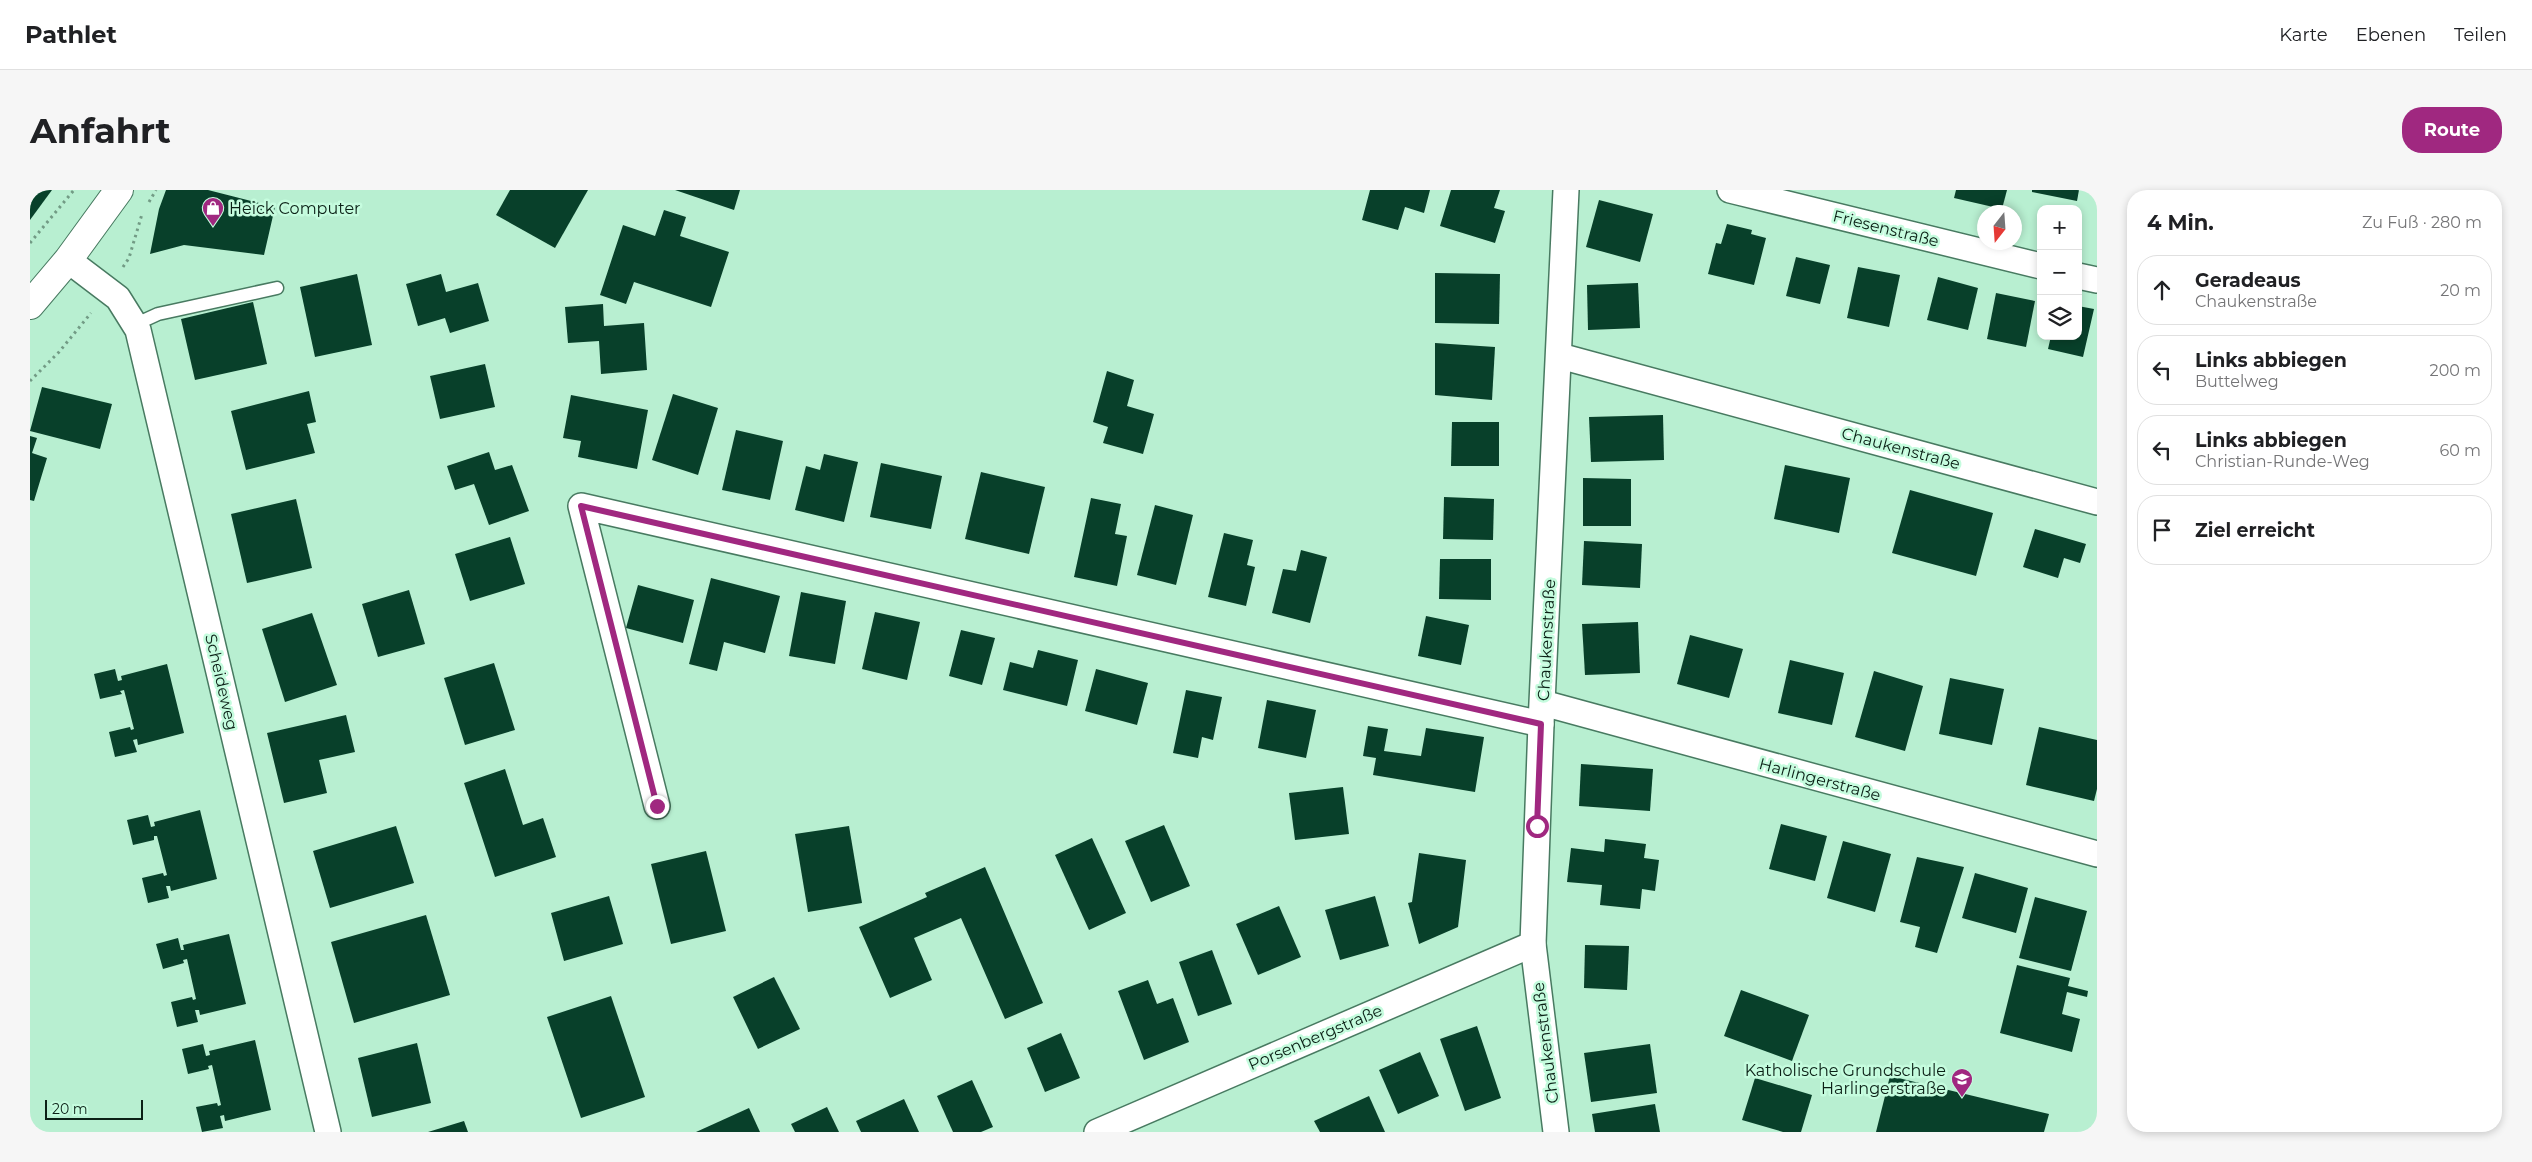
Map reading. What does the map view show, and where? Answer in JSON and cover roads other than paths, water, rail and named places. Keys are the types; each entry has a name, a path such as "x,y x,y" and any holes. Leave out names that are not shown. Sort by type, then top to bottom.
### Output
{"street":[{"path":"30,305 68,260 119,190"},
{"name":"Chaukenstraße","path":"1556,1132 1533,944 1566,190"},
{"name":"Friesenstraße","path":"1730,190 2037,265"},
{"name":"Scheideweg","path":"68,260 118,298 140,339 328,1132"},
{"path":"2082,277 2097,280"},
{"name":"Chaukenstraße","path":"1560,356 2097,502"},
{"name":"Harlingerstraße","path":"657,806 581,506 1542,714 2097,854"},
{"name":"Porsenbergstraße","path":"1097,1132 1533,944"}],"lane":[{"path":"134,325 158,314 277,288"}],"place":[{"name":"Heick Computer","path":"213,227"},
{"name":"Katholische Grundschule Harlingerstraße","path":"1962,1098"}]}
